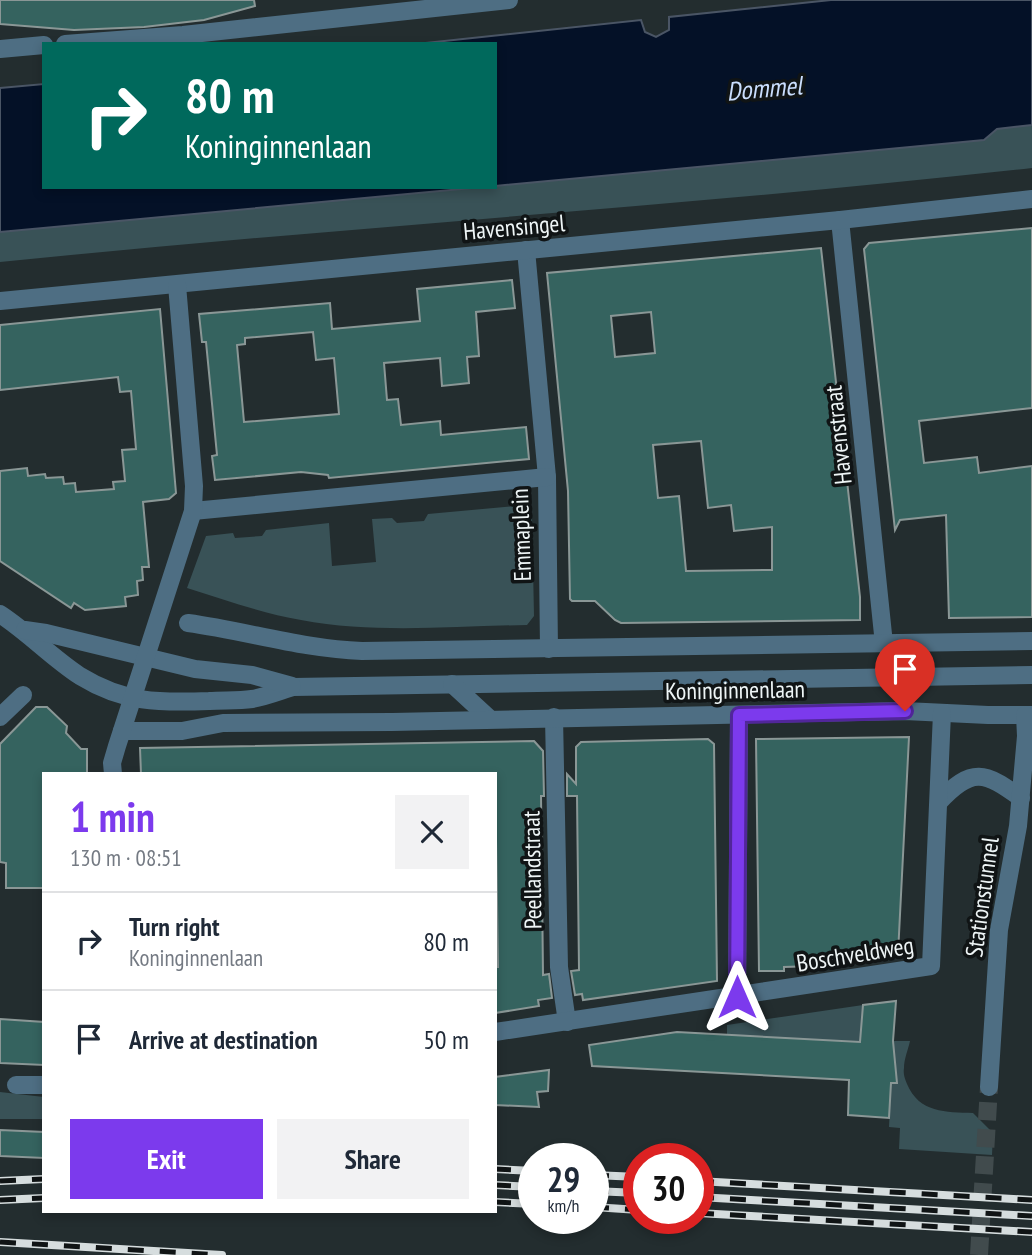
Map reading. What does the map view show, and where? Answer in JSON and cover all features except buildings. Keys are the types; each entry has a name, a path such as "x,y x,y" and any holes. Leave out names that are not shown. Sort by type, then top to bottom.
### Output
{"street":[{"path":"91,42 183,35 509,0"},
{"path":"0,48 42,45"},
{"name":"Havensingel","path":"0,301 1032,199"},
{"name":"Havenstraat","path":"840,220 884,644"},
{"path":"526,250 547,477"},
{"path":"113,772 112,763 193,511 194,485 177,285"},
{"name":"Emmaplein","path":"193,511 547,477 549,649"},
{"path":"0,614 25,630 41,648 79,675 105,690 132,699 166,703 253,699 293,687 452,684 490,719"},
{"path":"188,623 334,650 549,649"},
{"path":"25,630 195,669 252,675 293,687"},
{"name":"Koninginnenlaan","path":"549,649 1032,641"},
{"name":"Koninginnenlaan","path":"452,684 1032,674"},
{"path":"0,717 23,695"},
{"name":"Koninginnenlaan","path":"490,719 905,711 1029,715"},
{"name":"Boschveldweg","path":"497,1032 931,966 942,713"},
{"path":"737,997 739,715"},
{"name":"Stationstunnel","path":"989,1087 999,930 1021,798 1029,715"},
{"name":"Peellandstraat","path":"554,717 559,967 567,1022"},
{"path":"122,731 182,731 223,723 490,719"},
{"path":"939,802 960,781 984,776 994,779 1021,798"},
{"path":"16,1085 42,1085"}],"shaded area":[{"path":"1032,125 1032,168 774,194 0,262 0,232 460,189 497,189 497,186 984,140 997,129"},
{"path":"526,505 526,518 532,518 534,616 527,625 414,628 329,624 272,614 187,588 206,536 233,533 235,538 262,536 266,530 329,523 332,566 376,562 372,519 392,518 397,523 424,521 428,514"},
{"path":"863,1005 860,1042 727,1035 727,1025"},
{"path":"893,1041 910,1041 904,1072 912,1094 934,1109 973,1113 993,1133 992,1155 899,1149 900,1128 889,1127 891,1083 897,1082"},
{"path":"0,1092 42,1097 42,1119 0,1119"}],"water":[{"name":"Dommel","path":"831,0 1032,0 1032,125 997,129 984,140 497,186 497,42 435,42 641,20 645,32 656,37 669,30 669,17"},
{"path":"42,84 42,189 462,189 0,232 0,88"}],"tunnel":[{"path":"979,1255 989,1087"}],"railway":[{"path":"497,1169 518,1170"},
{"path":"609,1176 623,1176"},
{"path":"0,1181 42,1179"},
{"path":"714,1182 1032,1200"},
{"path":"497,1185 518,1186"},
{"path":"609,1192 623,1192"},
{"path":"0,1200 42,1198"},
{"path":"714,1198 1032,1216"},
{"path":"497,1202 518,1203"},
{"path":"609,1208 623,1209"},
{"path":"714,1214 1032,1232"},
{"path":"0,1242 222,1255"}],"route":[{"path":"737,997 739,715 905,711"}]}
